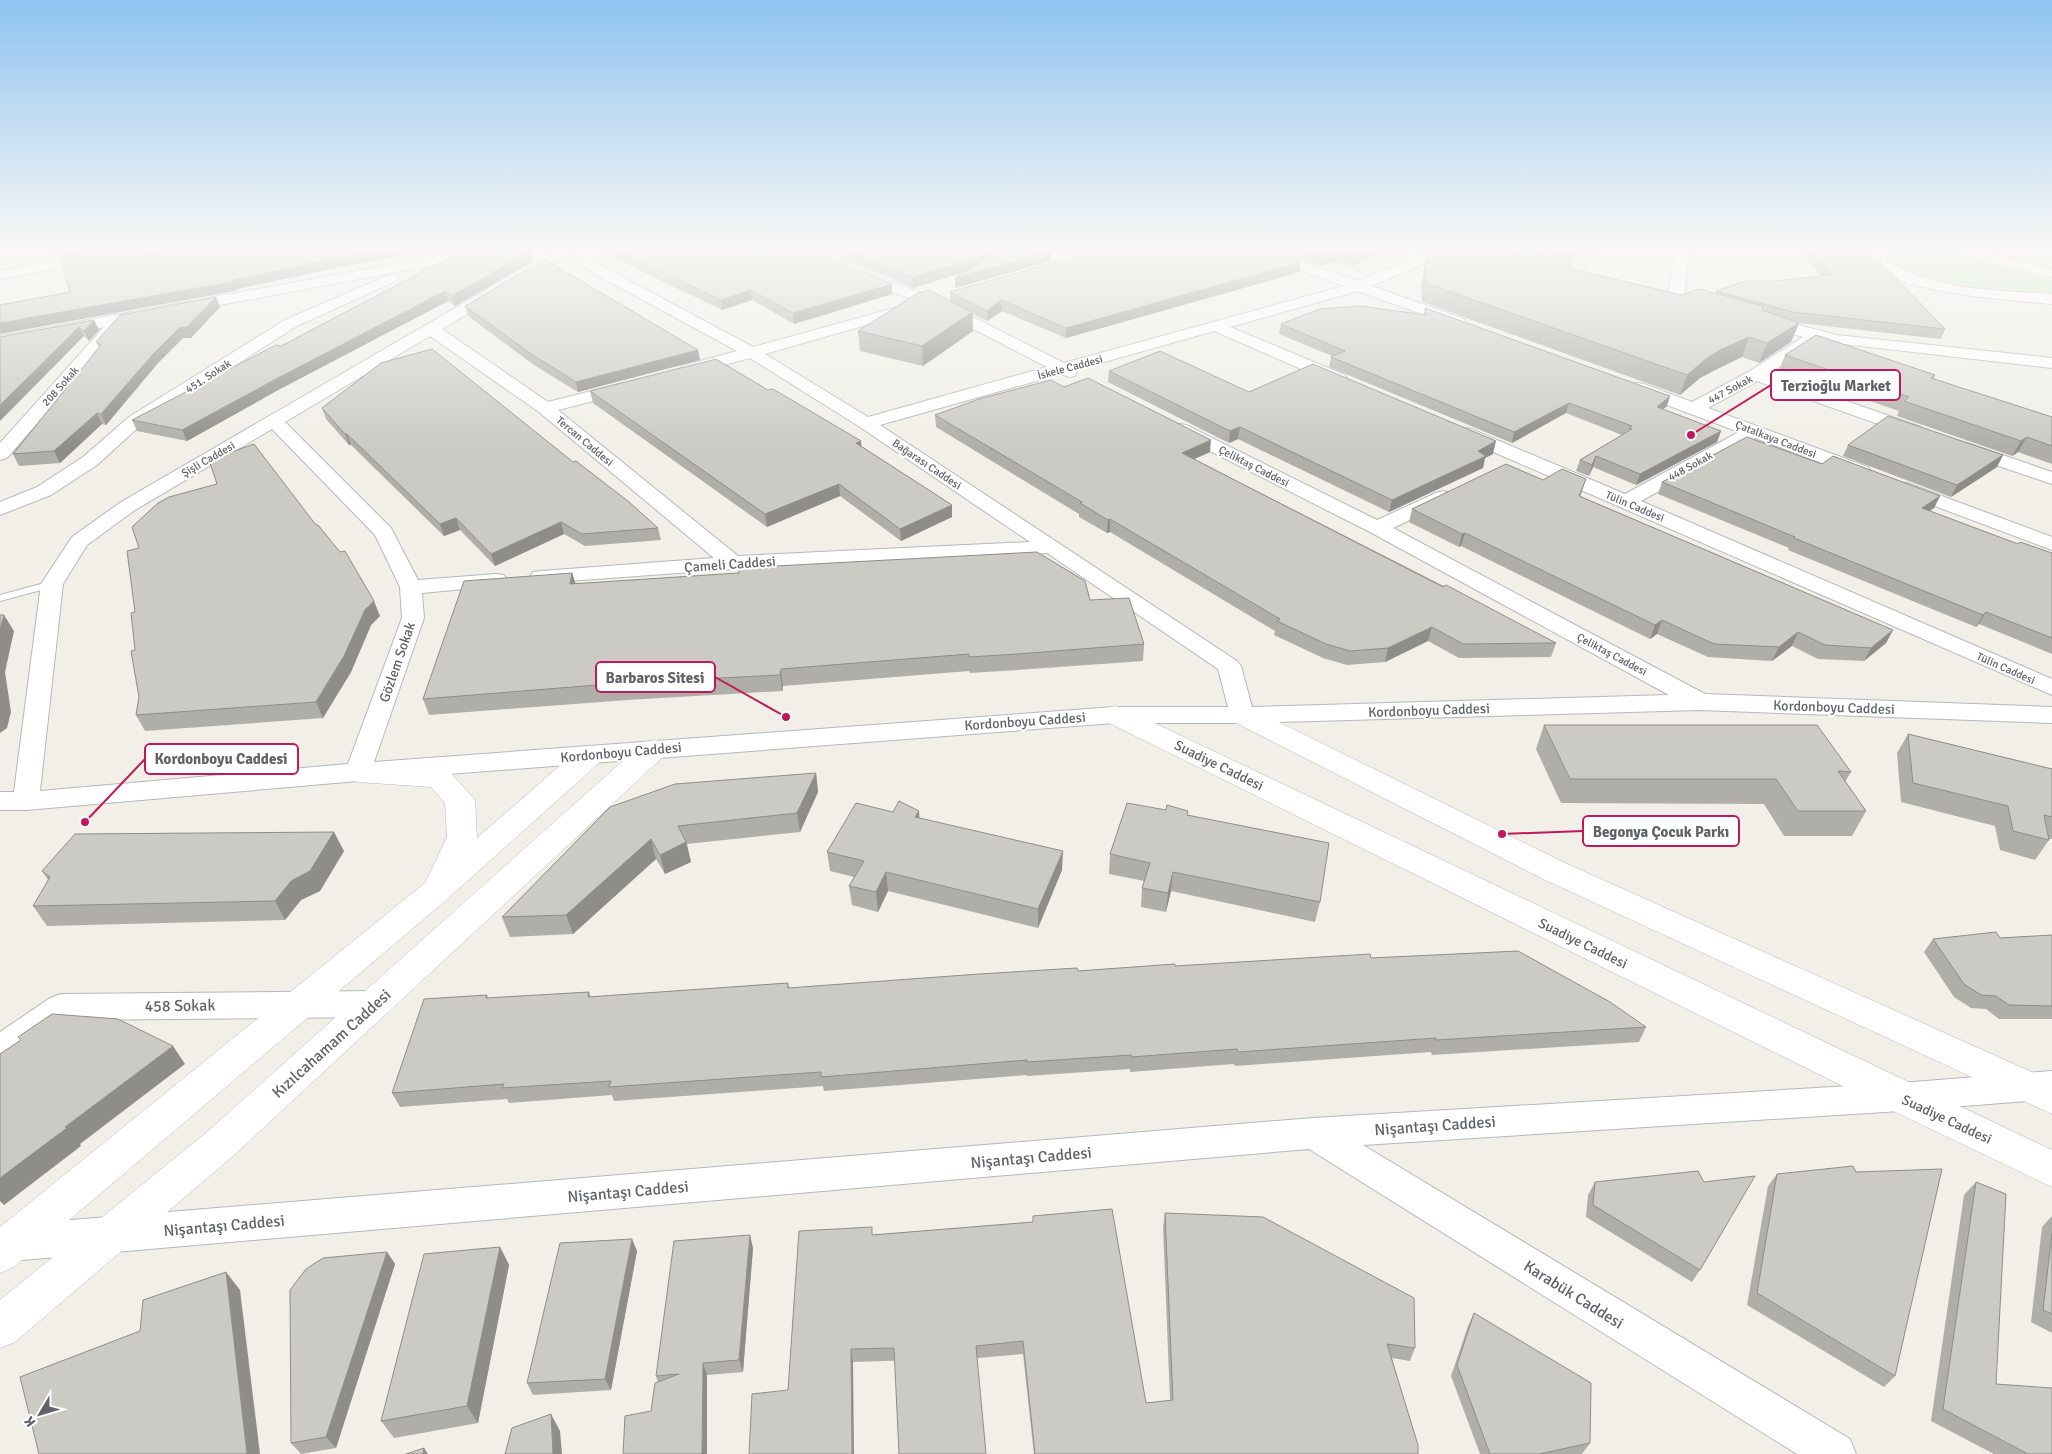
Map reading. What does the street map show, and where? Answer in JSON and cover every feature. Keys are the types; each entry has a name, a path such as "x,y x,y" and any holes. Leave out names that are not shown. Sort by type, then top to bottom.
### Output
{"main road":[{"name":"Suadiye Caddesi","path":"1115,715 1900,1097 2052,1168"},
{"path":"1242,715 1554,872 2044,1090"},
{"name":"Kızılcahamam Caddesi","path":"0,1327 220,1144 654,749"},
{"path":"6,1248 434,893 590,754"},
{"path":"358,772 439,778 460,800 462,837 434,893"}],"street":[{"path":"0,341 143,314"},
{"name":"451. Sokak","path":"0,509 44,491 90,461 135,422 291,323 312,314"},
{"name":"Şişli Caddesi","path":"26,801 52,584 79,542 128,506 454,314"},
{"name":"Bağarası Caddesi","path":"680,314 753,353 866,423 1229,666 1242,715"},
{"path":"668,376 890,314"},
{"path":"955,314 1088,382"},
{"name":"İskele Caddesi","path":"866,423 1263,314"},
{"path":"1435,314 1471,327"},
{"name":"208 Sokak","path":"0,454 120,318"},
{"path":"1750,318 1816,336 2052,363"},
{"path":"1217,327 1352,385"},
{"name":"Tercan Caddesi","path":"430,328 545,408 733,563"},
{"name":"447 Sokak","path":"1694,408 1756,375 1816,336"},
{"path":"1756,375 1932,436"},
{"name":"Çatalkaya Caddesi","path":"1620,381 1875,477"},
{"path":"545,408 640,383"},
{"name":"Gözlem Sokak","path":"274,421 384,532 411,587 413,618 358,772"},
{"name":"Çeliktaş Caddesi","path":"1167,422 1377,528 1700,702"},
{"name":"Tülin Caddesi","path":"1450,427 1514,462 1626,501 2052,688"},
{"name":"448 Sokak","path":"1626,501 1754,431"},
{"path":"1950,443 2052,478"},
{"path":"1894,484 2052,544"},
{"path":"1377,528 1463,487"},
{"name":"Çameli Caddesi","path":"411,587 733,563 1050,546"},
{"name":"Kordonboyu Caddesi","path":"0,801 26,801 358,772 1115,715 1242,715 1700,702 2052,715"},
{"path":"0,818 26,801"},
{"name":"458 Sokak","path":"0,1050 61,1007 375,1004"},
{"name":"Nişantaşı Caddesi","path":"6,1248 110,1235 1313,1133 2044,1090"},
{"name":"Karabük Caddesi","path":"1313,1133 1835,1454"}],"lane":[{"path":"0,598 52,584"}],"building":[{"path":"0,314 52,314 0,323"},
{"path":"200,314 187,327 179,328 154,353 101,414 97,413 54,451 13,454 101,345 96,342 120,315"},
{"path":"342,314 401,314 182,430 132,420 276,345 281,346"},
{"path":"476,314 637,314 698,350 576,382 531,354"},
{"path":"885,314 969,314 922,346 858,331"},
{"path":"1033,314 1116,314 1066,328"},
{"path":"1307,314 1441,314 1670,396 1657,407 1721,431 1640,474 1596,456 1592,465 1580,460 1632,429 1629,428 1632,426 1569,403 1514,432 1331,357 1345,351 1281,324"},
{"path":"1514,314 1773,314 1799,323 1767,343 1749,337 1722,349 1707,358 1687,375"},
{"path":"1810,314 1930,314 1945,329"},
{"path":"94,320 84,331 79,327 0,405 0,337"},
{"path":"1816,335 1935,375 1931,378 2052,417 2052,446 2027,437 2021,441 1904,401 1909,397 1785,355"},
{"path":"432,349 573,462 576,461 629,502 658,528 582,534 561,522 491,554 456,518 440,524 345,434 322,408 381,363"},
{"path":"1160,351 1249,392 1313,364 1496,441 1478,451 1486,456 1392,500 1240,427 1230,431 1109,371"},
{"path":"716,359 768,390 773,389 861,441 856,443 952,505 900,529 839,484 765,514 590,391"},
{"path":"1088,378 1211,440 1182,453 1443,587 1446,585 1556,643 1463,644 1432,627 1388,648 1350,651 1326,644 1277,621 1280,619 1110,519 1108,520 1080,503 1082,502 935,415 979,399 1051,380 1064,387"},
{"path":"1888,416 2003,455 1957,485 1848,445"},
{"path":"1747,437 1822,464 1833,456 1940,496 1922,508 2018,544 2020,542 2052,553 2052,638 1986,612 1983,615 1662,482"},
{"path":"254,444 316,525 340,552 345,551 374,601 365,610 344,656 316,702 136,715 139,697 131,651 135,650 131,613 135,612 127,551 139,548 132,527 158,503 169,497 217,484 209,460"},
{"path":"1506,464 1543,480 1562,469 1586,479 1579,496 1893,630 1871,648 1825,645 1798,632 1779,647 1714,644 1662,620 1655,625 1412,509"},
{"path":"1037,552 1085,581 1090,600 1129,598 1144,644 969,657 969,654 781,669 780,675 622,683 423,699 464,581 572,573 570,584 739,573 739,568"},
{"path":"0,615 4,615 0,630"},
{"path":"1544,725 1817,725 1851,772 1838,771 1866,811 1798,811 1776,779 1570,779"},
{"path":"1908,734 2052,769 2052,817 2044,815 2049,840 2013,831 2008,806 1913,783"},
{"path":"816,773 797,813 678,826 686,842 660,855 651,839 566,915 502,917 610,807 675,784"},
{"path":"899,801 919,811 915,817 1063,851 1038,909 886,872 876,892 849,886 864,861 827,852 856,803 893,812"},
{"path":"1127,803 1166,810 1167,805 1188,811 1187,815 1329,843 1320,902 1173,872 1168,893 1142,888 1150,863 1110,854"},
{"path":"334,832 310,871 291,881 275,901 33,906 50,877 42,871 75,834"},
{"path":"1996,932 2000,938 2052,935 2052,1006 2009,1005 1996,996 1981,995 1964,984 1933,939"},
{"path":"1518,951 1610,1002 1646,1027 1436,1040 1436,1038 1238,1052 1237,1049 1131,1057 1131,1055 1027,1062 1027,1060 821,1077 821,1072 609,1087 611,1081 502,1088 504,1084 392,1093 424,999 487,995 486,998 589,992 588,997 788,983 788,988 1077,968 1078,971 1370,954 1371,958"},
{"path":"52,1014 118,1019 173,1046 0,1178 0,1054 21,1040 18,1037"},
{"path":"1853,1166 1856,1172 1942,1169 1895,1376 1757,1293 1777,1174"},
{"path":"1698,1171 1704,1182 1755,1176 1700,1270 1593,1205 1595,1182"},
{"path":"1976,1182 2006,1194 1996,1384 2052,1388 2052,1454 2028,1454 1943,1409"},
{"path":"1112,1209 1146,1403 1173,1400 1165,1213 1263,1217 1414,1298 1415,1348 1387,1344 1418,1445 1418,1454 1035,1454 1023,1341 976,1346 986,1454 899,1454 894,1348 851,1349 852,1454 749,1454 752,1394 788,1390 799,1231 872,1227 872,1235 1033,1222 1033,1216"},
{"path":"2052,1233 2052,1314 2043,1310"},
{"path":"750,1235 739,1360 703,1363 702,1454 623,1454 625,1416 651,1411 655,1383 679,1374 656,1376 674,1241"},
{"path":"632,1239 605,1379 527,1383 560,1243"},
{"path":"500,1247 467,1406 381,1421 424,1254"},
{"path":"387,1252 326,1437 291,1443 290,1290 306,1269 323,1258"},
{"path":"226,1272 247,1454 39,1454 20,1377 140,1331 143,1300"},
{"path":"1474,1313 1591,1383 1590,1443 1539,1454 1490,1454 1457,1365"},
{"path":"551,1414 553,1454 505,1454 512,1428"},
{"path":"424,1448 423,1454 406,1454"}],"place":[{"name":"Terzioğlu Market","path":"1691,435"},
{"name":"Barbaros Sitesi","path":"786,717"},
{"name":"Kordonboyu Caddesi","path":"85,822"},
{"name":"Begonya Çocuk Parkı","path":"1502,834"}]}
